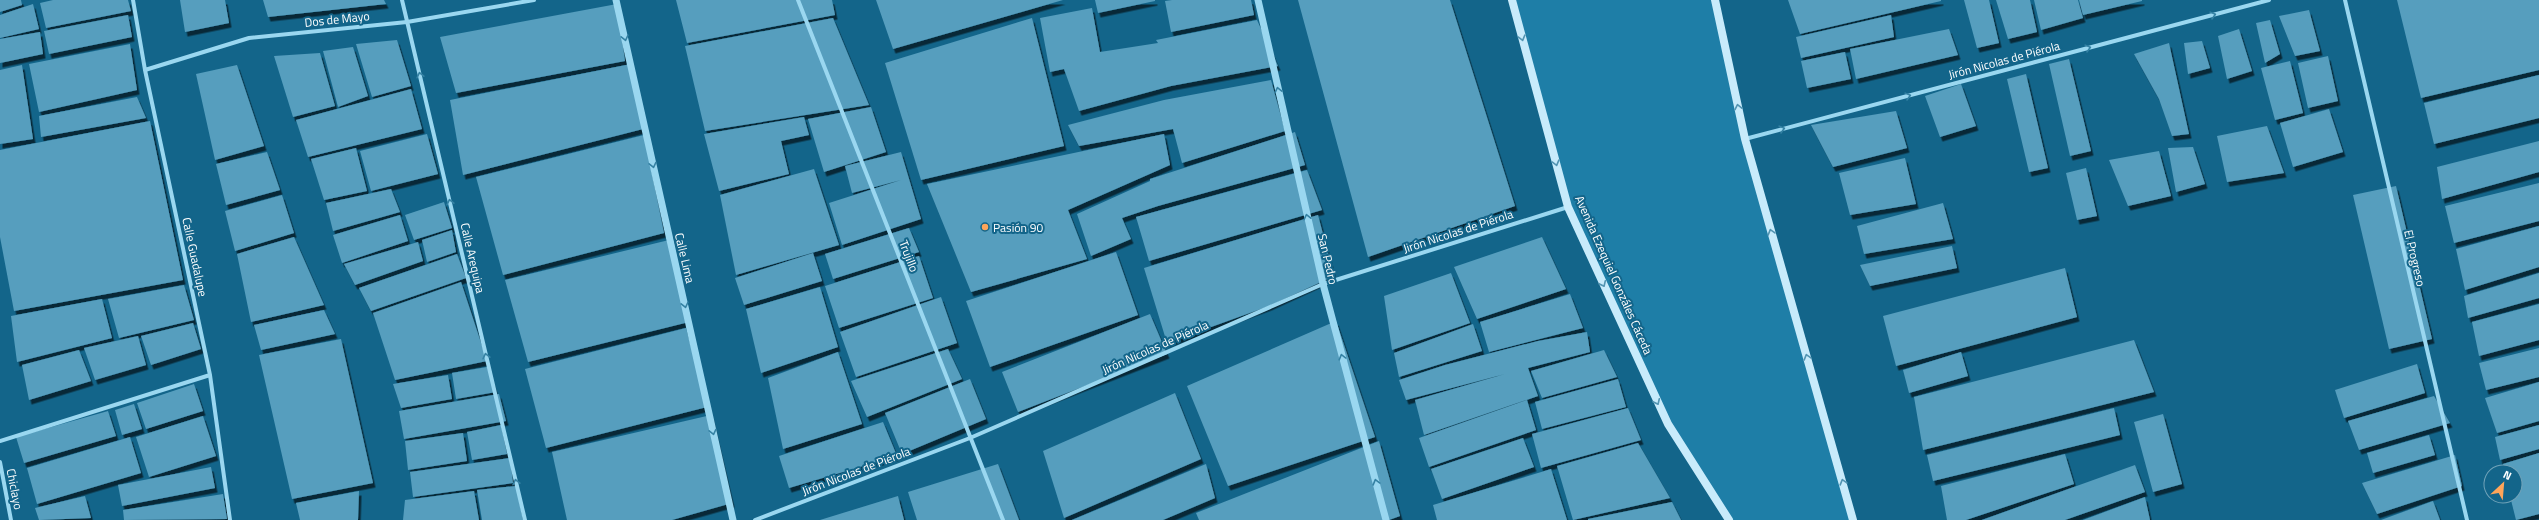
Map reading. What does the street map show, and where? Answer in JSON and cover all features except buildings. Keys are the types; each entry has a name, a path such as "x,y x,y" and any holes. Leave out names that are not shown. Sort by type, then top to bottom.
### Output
{"main road":[{"name":"Avenida Ezequiel Gonzáles Cáceda","path":"1512,0 1568,207 1668,424 1729,520"},
{"path":"1715,0 1745,139 1853,520"}],"street":[{"name":"Calle Guadalupe","path":"133,0 145,70 210,375 230,520"},
{"name":"Calle Arequipa","path":"402,0 525,520"},
{"name":"Dos de Mayo","path":"145,70 249,38 407,22 534,0"},
{"name":"Calle Lima","path":"616,0 733,520"},
{"name":"Trujillo","path":"798,0 1002,520"},
{"name":"San Pedro","path":"1258,0 1323,284 1386,520"},
{"name":"Jirón Nicolas de Piérola","path":"1745,139 2269,0"},
{"name":"El Progreso","path":"2345,0 2467,520"},
{"name":"Jirón Nicolas de Piérola","path":"755,520 970,438 1323,284 1568,207"},
{"path":"0,441 210,375"},
{"name":"Chiclayo","path":"0,462 11,520"}],"shaded area":[{"path":"1512,0 1715,0 1745,139 1853,520 1729,520 1668,424 1568,207"}],"place":[{"name":"Pasión 90","path":"985,227"}]}
